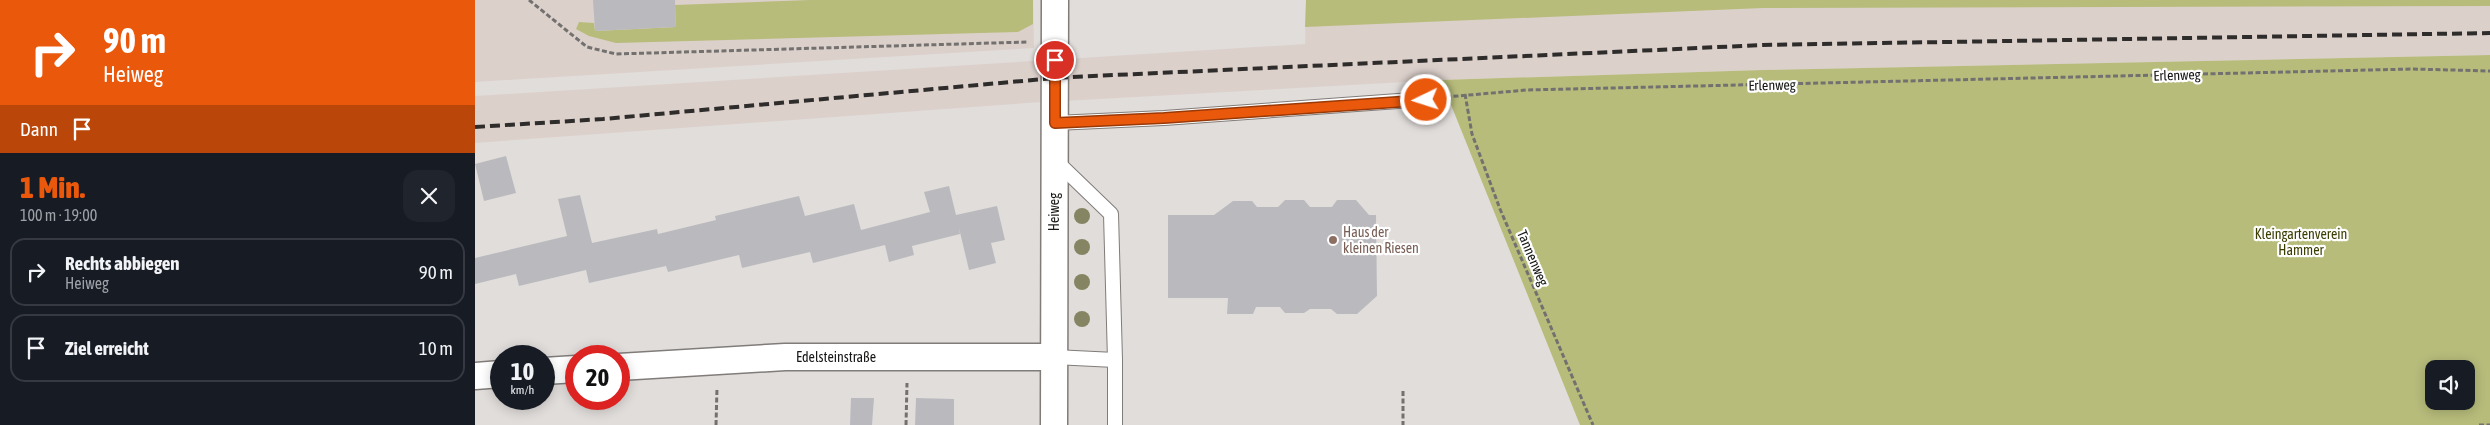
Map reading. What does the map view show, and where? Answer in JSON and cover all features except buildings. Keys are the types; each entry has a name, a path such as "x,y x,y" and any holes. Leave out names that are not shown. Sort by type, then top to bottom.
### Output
{"street":[{"name":"Heiweg","path":"1053,425 1055,0"},
{"name":"Edelsteinstraße","path":"630,366 785,357 1054,357"},
{"path":"475,376 490,375"}],"lane":[{"path":"1055,123 1164,118 1426,100"},
{"path":"1055,160 1111,214 1115,425"},
{"path":"1054,357 1115,360"}],"path":[{"path":"529,0 587,47 616,54 1055,42"},
{"name":"Erlenweg","path":"1426,100 1465,94 1527,90 2412,69 2490,71"},
{"name":"Tannenweg","path":"1465,94 1472,134 1497,201 1593,425"},
{"path":"906,425 908,357"},
{"path":"716,425 717,361"},
{"path":"1403,391 1403,425"},
{"path":"2479,425 2490,425"}],"shaded area":[{"path":"475,0 1033,0 1034,48 475,82"},
{"path":"1306,0 2490,0 2490,55 1763,70 1441,80 1027,103 475,143 475,96 1305,44"}],"green space":[{"path":"810,0 1033,0 1033,24 1018,32 616,43 589,36 576,29 579,22 594,23 595,31 676,27 675,5"},
{"path":"1306,0 2490,0 2490,6 1763,8 1305,27"},
{"name":"Kleingartenverein Hammer","path":"2490,55 2490,425 1580,425 1441,80 1763,70"}],"railway":[{"path":"475,127 603,119 1055,78 1115,75 1763,45 2490,33"}],"place":[{"name":"Haus der kleinen Riesen","path":"1333,240"}],"route":[{"path":"1055,60 1055,123 1164,118 1426,100"}]}
